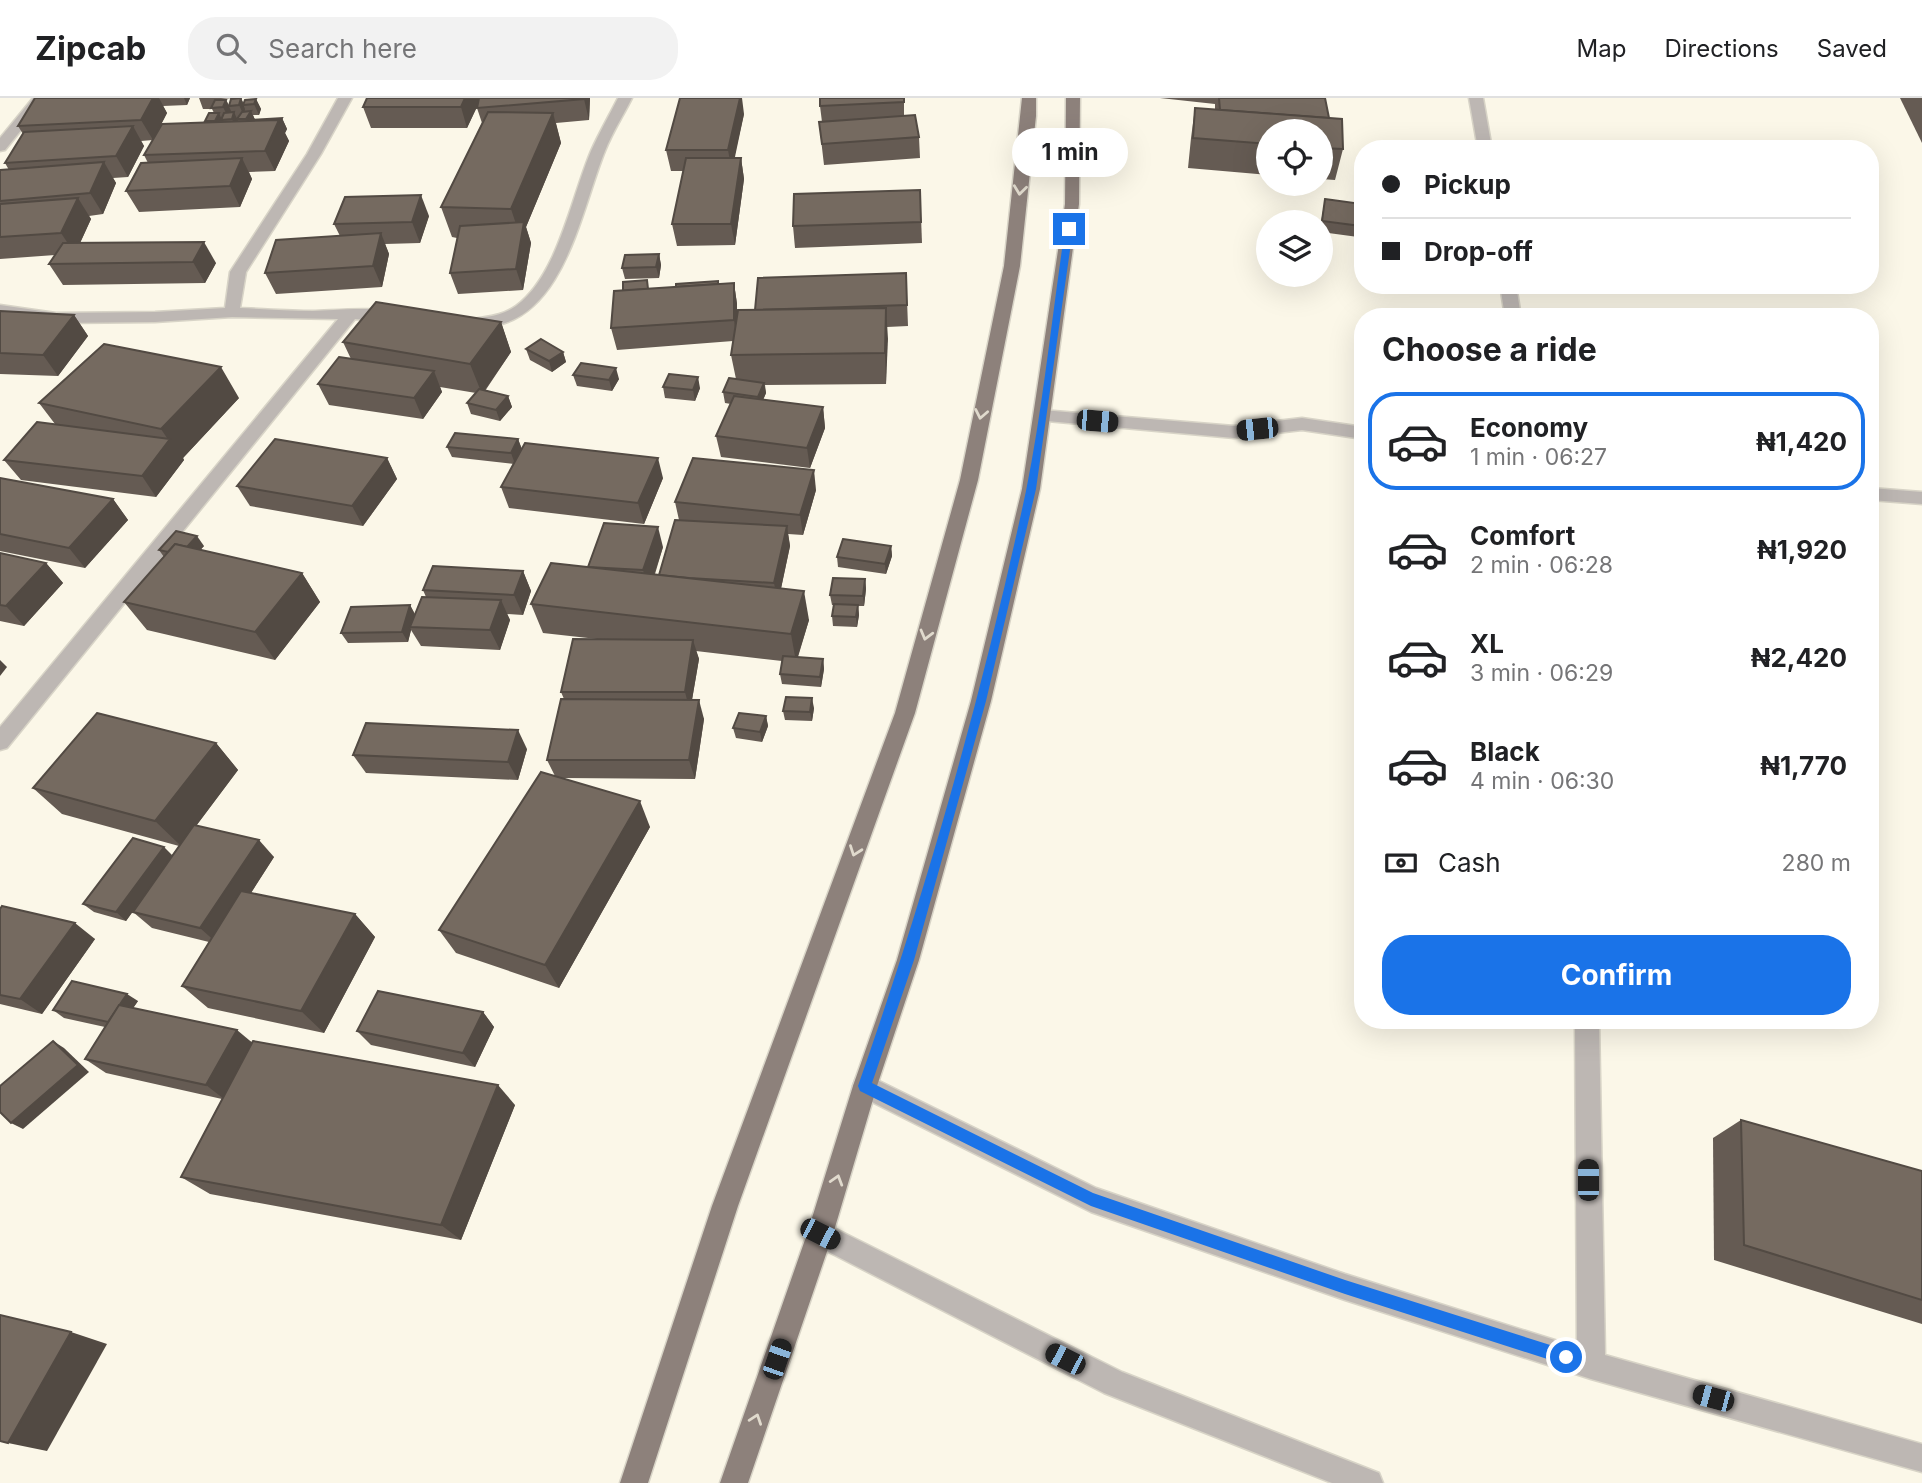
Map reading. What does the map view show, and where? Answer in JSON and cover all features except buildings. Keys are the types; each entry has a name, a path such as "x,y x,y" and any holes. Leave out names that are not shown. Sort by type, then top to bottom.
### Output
{"main road":[{"path":"635,1483 725,1206 905,712 969,480 1012,267 1029,98"},
{"path":"734,1483 820,1234 865,1086 908,960 981,701 1031,489 1072,204 1073,98"}],"street":[{"path":"0,147 40,98"},
{"path":"232,312 238,272 314,154 345,98"},
{"path":"454,323 486,326 512,315 538,293 557,265 598,151 625,98"},
{"path":"1476,98 1483,140"},
{"path":"0,310 55,318 155,317 232,312 313,316 351,313 404,318"},
{"path":"0,743 351,313"},
{"path":"1042,416 1234,432 1302,424 1354,432"},
{"path":"1879,495 1922,498"},
{"path":"1587,1029 1591,1365"},
{"path":"865,1086 1091,1199 1345,1287 1591,1365 1922,1458"},
{"path":"820,1234 1114,1383 1369,1483"}],"route":[{"path":"1069,229 1031,489 981,701 908,960 865,1086 1091,1199 1345,1287 1566,1357"}]}
